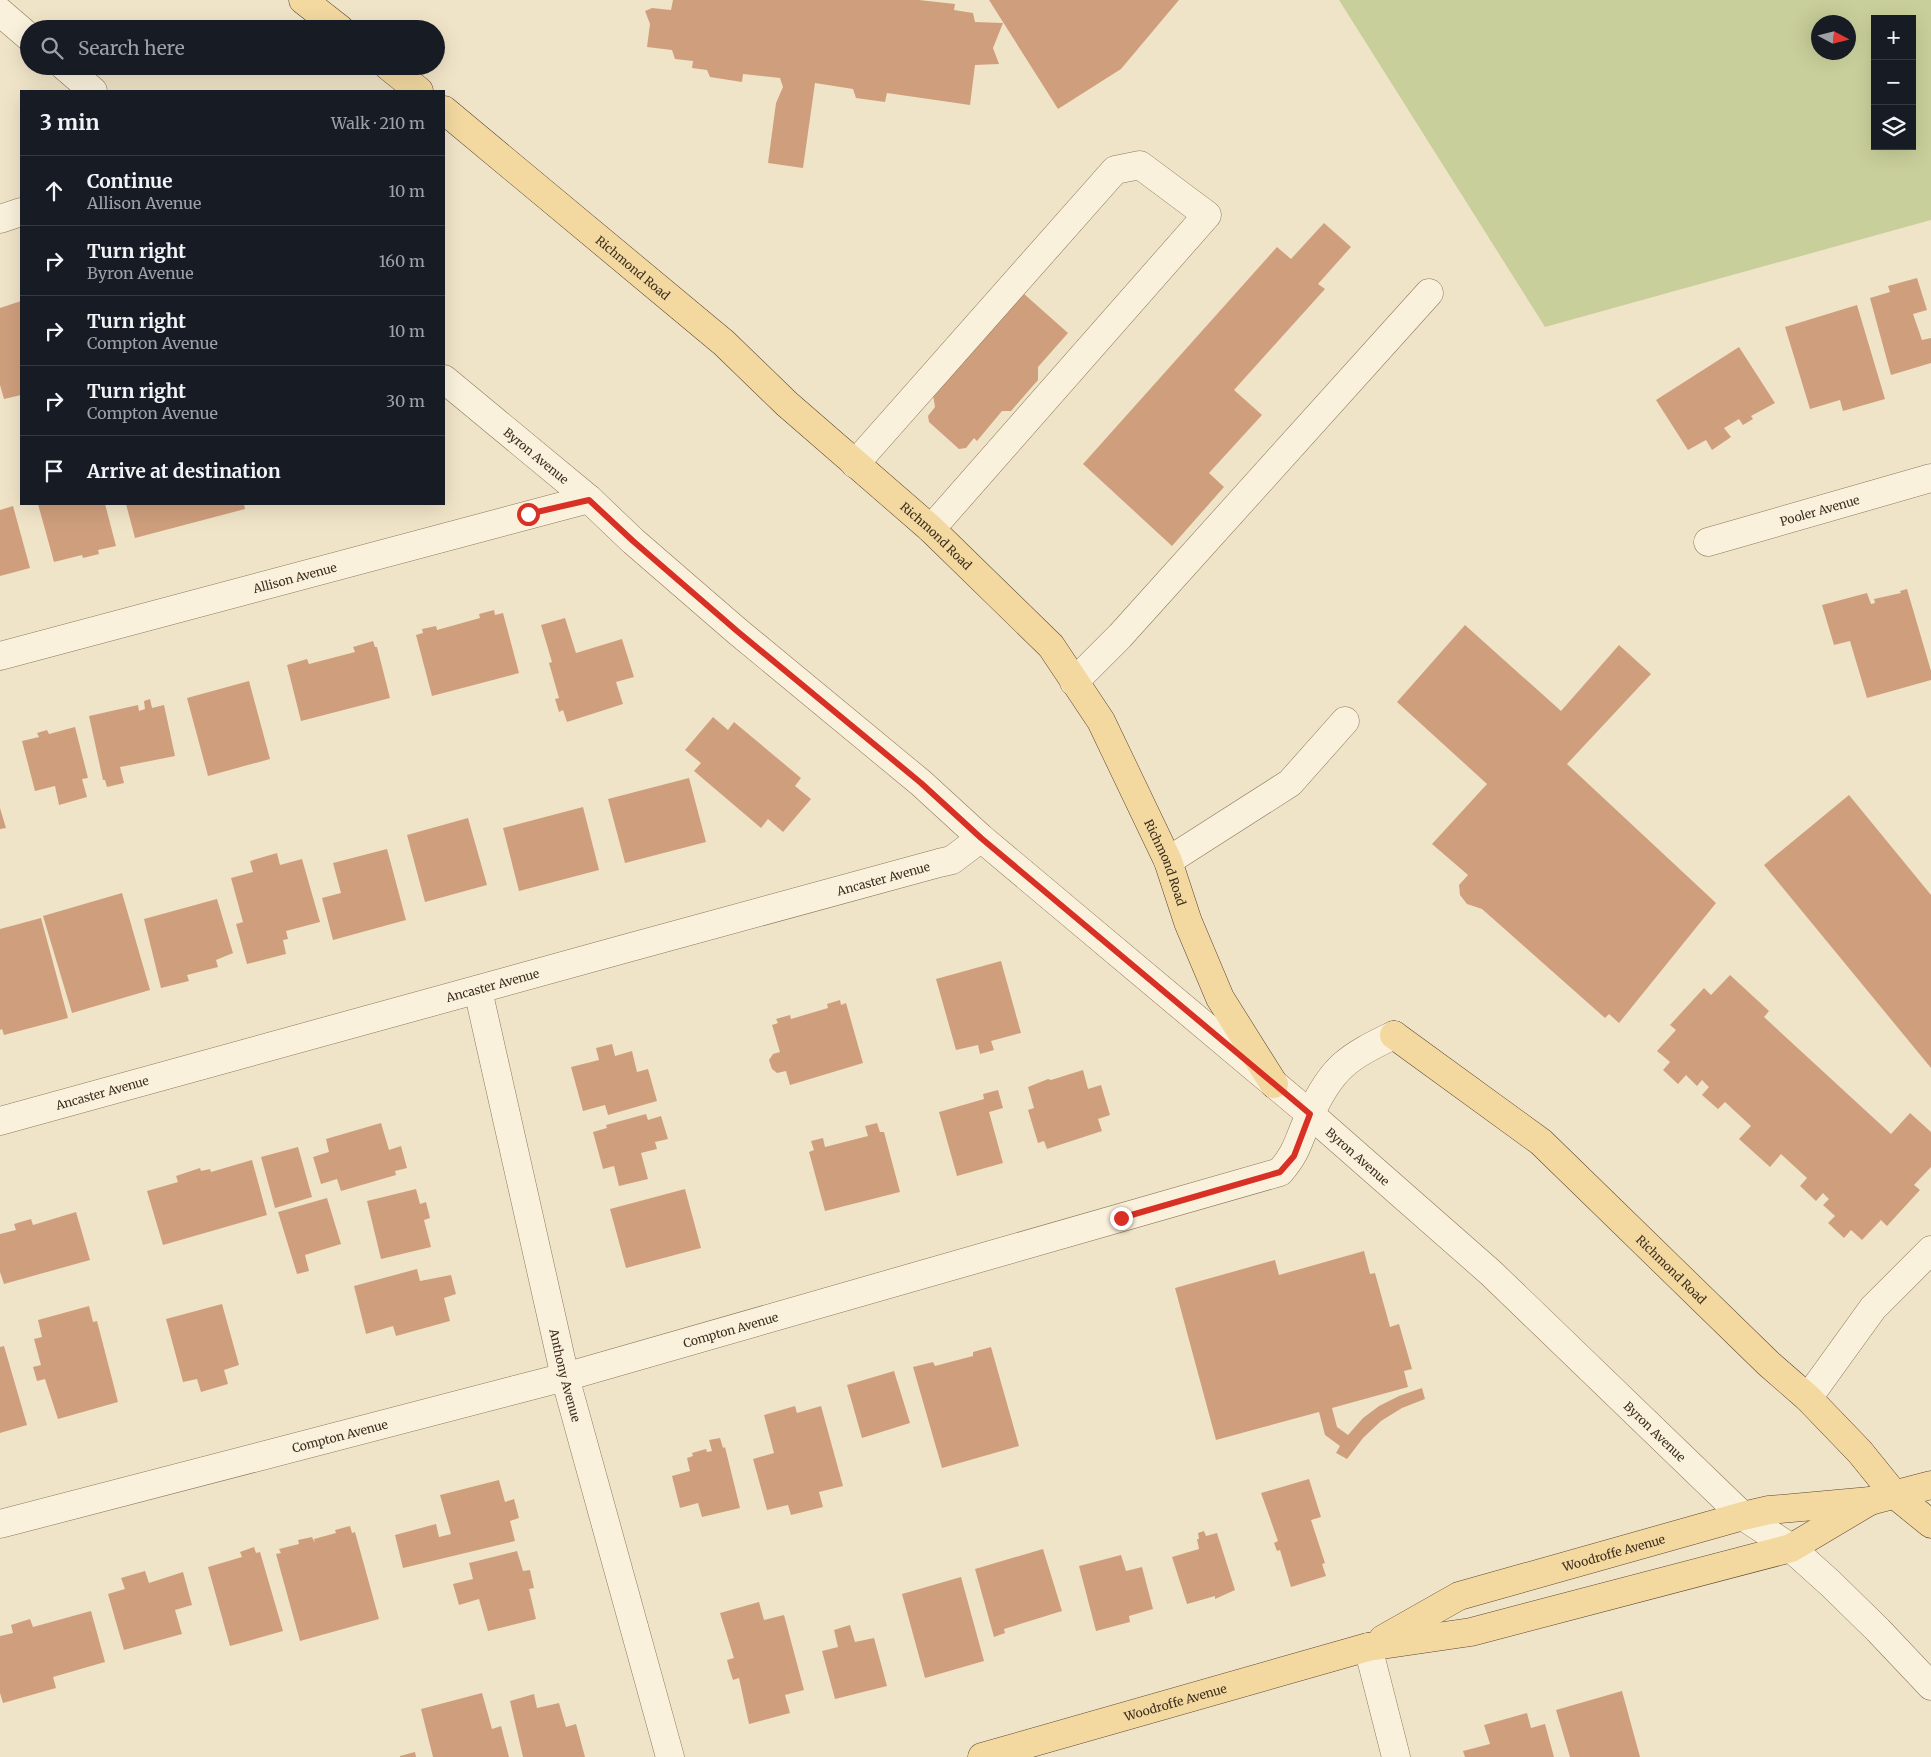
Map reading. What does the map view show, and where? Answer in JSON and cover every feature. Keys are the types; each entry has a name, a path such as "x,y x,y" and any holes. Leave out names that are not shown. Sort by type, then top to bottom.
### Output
{"main road":[{"path":"303,0 329,20"},
{"path":"400,75 419,90"},
{"name":"Richmond Road","path":"445,111 724,342 787,404 931,529 1050,646 1101,722 1168,861 1188,922 1220,998 1274,1084"},
{"name":"Richmond Road","path":"1394,1035 1542,1142 1769,1364 1808,1398 1860,1452 1882,1498 1931,1524"},
{"name":"Woodroffe Avenue","path":"1368,1647 1459,1596 1743,1516 1769,1510 1882,1498 1931,1484"},
{"name":"Woodroffe Avenue","path":"982,1757 1368,1647 1471,1632 1791,1548 1882,1498"}],"street":[{"path":"0,12 20,29"},
{"path":"74,75 92,90"},
{"path":"855,464 1115,170 1140,165 1207,214 931,529"},
{"path":"0,219 20,212"},
{"path":"1074,682 1120,636 1429,294"},
{"name":"Byron Avenue","path":"445,380 589,500 700,599 921,783 981,838 1310,1114 1492,1273 1743,1516 1791,1548 1852,1603 1931,1686"},
{"name":"Pooler Avenue","path":"1708,542 1931,478"},
{"name":"Allison Avenue","path":"0,656 589,500"},
{"path":"1168,861 1290,783 1345,721"},
{"name":"Ancaster Avenue","path":"0,1121 295,1038 478,990 952,860 981,838"},
{"name":"Anthony Avenue","path":"478,990 565,1377 670,1757"},
{"name":"Compton Avenue","path":"0,1524 565,1377 1280,1172 1294,1156 1310,1114 1332,1074 1354,1055 1394,1035"},
{"path":"1808,1398 1873,1308 1931,1250"},
{"path":"1368,1647 1396,1757"}],"green space":[{"path":"1339,0 1931,0 1931,220 1545,327"}],"building":[{"path":"673,0 919,0 955,4 954,10 973,13 975,22 1003,23 993,48 999,64 975,65 970,105 887,93 885,102 856,98 853,89 815,83 803,168 768,163 776,103 783,87 780,78 743,74 742,82 710,77 707,70 692,68 693,61 675,59 672,50 647,47 650,24 645,11 652,8 671,10"},
{"path":"989,0 1179,0 1121,69 1058,109"},
{"path":"1324,223 1351,247 1318,284 1325,289 1234,390 1262,415 1209,473 1224,487 1172,546 1083,464 1277,247 1291,259"},
{"path":"1917,278 1927,310 1913,314 1922,340 1931,338 1931,363 1891,375 1870,298 1890,292 1888,286"},
{"path":"1023,293 1068,333 1038,367 1038,380 1011,411 1002,411 977,441 974,438 966,448 959,449 929,422 928,416 935,407 933,395"},
{"path":"20,301 20,395 4,399 0,385 0,308"},
{"path":"1857,305 1885,399 1843,411 1840,400 1810,409 1785,327"},
{"path":"1739,347 1775,403 1751,416 1753,419 1743,425 1739,419 1724,428 1731,437 1712,450 1706,440 1688,450 1656,400"},
{"path":"38,505 105,505 116,546 98,550 99,554 83,558 82,555 54,562"},
{"path":"126,505 244,505 245,509 135,538"},
{"path":"13,506 30,568 0,576 0,510"},
{"path":"1907,589 1931,671 1931,680 1867,698 1850,641 1834,645 1822,605 1867,593 1871,604 1875,603 1874,599 1901,593 1900,591"},
{"path":"494,610 495,615 503,613 519,673 432,696 416,635 423,633 422,629 436,626 437,630 480,618 479,614"},
{"path":"565,618 576,653 622,639 634,677 616,682 623,704 567,722 563,710 559,712 555,699 559,698 549,663 552,662 541,625"},
{"path":"1465,625 1561,711 1619,645 1651,674 1567,764 1716,903 1619,1023 1609,1014 1605,1018 1482,909 1467,904 1460,895 1459,885 1468,875 1432,844 1487,784 1397,702"},
{"path":"373,641 375,647 377,647 390,698 301,721 287,665 307,659 309,664 355,652 353,647"},
{"path":"249,681 270,759 208,776 187,698"},
{"path":"150,699 152,708 164,705 175,756 120,767 124,783 107,787 105,780 103,780 89,716 138,705 139,711 145,709 144,701"},
{"path":"713,717 728,730 734,722 801,778 795,786 811,799 783,832 768,819 761,828 694,771 701,763 685,750"},
{"path":"75,727 88,778 82,779 87,797 59,805 55,786 35,791 22,741 39,737 37,733 47,730 49,734"},
{"path":"689,778 706,842 625,863 608,799"},
{"path":"1849,795 1931,895 1931,1068 1764,865"},
{"path":"583,807 599,870 519,891 503,828"},
{"path":"0,808 6,828 0,829"},
{"path":"468,818 487,885 425,902 407,835"},
{"path":"387,849 406,920 333,940 322,898 341,893 333,863"},
{"path":"277,853 280,865 302,859 320,922 286,931 288,939 283,940 286,954 247,964 236,924 243,922 231,878 253,872 250,861"},
{"path":"122,893 150,990 72,1013 43,916"},
{"path":"217,899 233,953 216,960 218,967 187,975 189,981 161,988 144,919"},
{"path":"41,918 68,1018 4,1035 2,1029 0,1030 0,929"},
{"path":"1001,961 1021,1033 991,1041 994,1050 980,1054 978,1045 956,1050 936,979"},
{"path":"1730,975 1769,1011 1764,1017 1891,1134 1910,1113 1931,1132 1931,1167 1914,1185 1920,1190 1887,1226 1881,1220 1862,1240 1851,1230 1844,1238 1828,1223 1835,1216 1823,1205 1829,1199 1823,1193 1816,1201 1800,1186 1807,1178 1781,1154 1770,1167 1739,1139 1751,1126 1725,1102 1718,1109 1702,1095 1709,1087 1702,1080 1697,1086 1686,1075 1678,1084 1663,1070 1670,1062 1657,1051 1676,1030 1670,1025 1704,988 1711,995"},
{"path":"840,1000 841,1005 846,1003 863,1063 790,1085 786,1071 777,1073 772,1069 769,1060 773,1054 780,1052 772,1025 778,1023 776,1019 790,1015 791,1019 828,1008 827,1004"},
{"path":"612,1044 615,1056 632,1051 637,1072 648,1069 657,1101 608,1115 605,1105 583,1111 571,1067 599,1060 596,1048"},
{"path":"1083,1070 1088,1089 1101,1085 1110,1115 1098,1119 1102,1131 1047,1149 1044,1141 1038,1143 1028,1110 1034,1108 1028,1087 1048,1079 1051,1080"},
{"path":"998,1090 1003,1108 989,1112 1003,1163 957,1176 939,1112 984,1099 983,1094"},
{"path":"646,1114 648,1120 661,1116 668,1139 655,1142 657,1149 641,1153 648,1179 619,1186 614,1166 603,1169 593,1132 607,1128 606,1125"},
{"path":"381,1123 389,1150 401,1146 407,1168 395,1171 396,1175 341,1191 337,1179 321,1184 313,1157 329,1152 326,1139"},
{"path":"877,1123 880,1132 884,1132 900,1192 825,1211 809,1152 814,1150 811,1141 823,1138 825,1147 868,1136 865,1126"},
{"path":"298,1147 312,1197 275,1208 261,1157"},
{"path":"252,1160 267,1215 163,1245 147,1191 178,1182 176,1176 200,1168 201,1171 210,1169 211,1172"},
{"path":"416,1189 420,1204 426,1202 430,1218 424,1220 431,1247 381,1259 367,1201"},
{"path":"685,1189 701,1248 626,1268 610,1209"},
{"path":"327,1198 341,1244 305,1255 309,1271 297,1274 278,1212"},
{"path":"76,1212 90,1260 4,1284 0,1272 0,1234 16,1230 14,1224 31,1219 33,1225"},
{"path":"1364,1251 1370,1274 1375,1273 1390,1327 1399,1324 1412,1369 1404,1371 1408,1387 1332,1408 1337,1427 1348,1435 1363,1418 1379,1406 1399,1396 1422,1388 1425,1399 1402,1408 1381,1421 1363,1438 1347,1459 1336,1453 1340,1446 1325,1435 1319,1412 1216,1440 1175,1288 1275,1260 1279,1275"},
{"path":"417,1269 420,1281 451,1275 456,1294 444,1298 450,1321 396,1336 393,1326 366,1334 354,1286"},
{"path":"222,1304 239,1365 224,1370 228,1384 201,1392 197,1379 183,1382 166,1319"},
{"path":"89,1306 93,1322 97,1321 118,1402 58,1419 45,1379 37,1381 33,1367 41,1365 34,1339 42,1337 38,1320"},
{"path":"4,1346 27,1425 0,1433 0,1347"},
{"path":"991,1347 1019,1446 942,1468 913,1367 933,1362 935,1366 973,1356 973,1352"},
{"path":"894,1371 910,1423 862,1438 847,1385"},
{"path":"795,1406 797,1413 821,1406 843,1486 819,1492 823,1507 791,1515 788,1505 767,1510 753,1459 774,1453 764,1415"},
{"path":"720,1438 723,1448 725,1447 740,1508 702,1517 698,1503 680,1508 672,1476 690,1471 687,1458 693,1456 692,1453 706,1449 707,1452 712,1451 709,1440"},
{"path":"1309,1479 1321,1517 1311,1520 1325,1563 1322,1564 1326,1576 1291,1587 1280,1550 1277,1551 1274,1543 1278,1541 1261,1493"},
{"path":"499,1480 505,1502 514,1499 519,1518 510,1521 515,1541 403,1568 395,1535 436,1524 439,1537 451,1534 440,1495"},
{"path":"350,1526 352,1533 355,1532 379,1619 300,1641 276,1554 281,1553 279,1549 299,1544 298,1540 312,1537 315,1543 314,1539 336,1533 335,1530"},
{"path":"1204,1531 1206,1536 1217,1533 1235,1590 1215,1599 1215,1596 1187,1604 1172,1557 1199,1549 1198,1533"},
{"path":"254,1547 256,1553 260,1552 283,1631 230,1646 208,1567 242,1557 240,1552"},
{"path":"1043,1549 1062,1611 1004,1629 1005,1633 994,1637 975,1569"},
{"path":"517,1551 523,1571 530,1570 534,1588 529,1589 536,1619 488,1631 479,1599 459,1605 453,1584 473,1579 469,1563"},
{"path":"1121,1555 1126,1571 1142,1567 1153,1609 1129,1616 1130,1622 1096,1631 1079,1566"},
{"path":"145,1571 149,1583 183,1572 192,1605 175,1610 182,1634 124,1650 108,1594 125,1589 121,1578"},
{"path":"961,1577 984,1661 925,1678 902,1594"},
{"path":"759,1602 764,1620 784,1615 804,1690 785,1695 790,1713 749,1724 739,1678 733,1680 727,1660 734,1658 720,1613"},
{"path":"91,1611 105,1662 53,1677 56,1688 3,1703 0,1693 0,1636 13,1633 11,1625 30,1619 33,1627"},
{"path":"850,1625 855,1642 874,1638 887,1686 835,1699 822,1651 838,1647 834,1630"},
{"path":"1622,1691 1640,1757 1570,1757 1556,1710"},
{"path":"482,1693 492,1729 501,1726 509,1757 433,1757 421,1709"},
{"path":"534,1694 537,1708 559,1703 566,1727 576,1724 585,1757 523,1757 510,1701"},
{"path":"1527,1713 1531,1728 1545,1724 1554,1757 1465,1757 1463,1751 1490,1744 1484,1725"},
{"path":"415,1752 416,1757 400,1757 400,1756"}],"route":[{"path":"528,514 589,500 633,541 737,631 921,783 981,838 1310,1114 1294,1156 1280,1172 1121,1218"}]}
